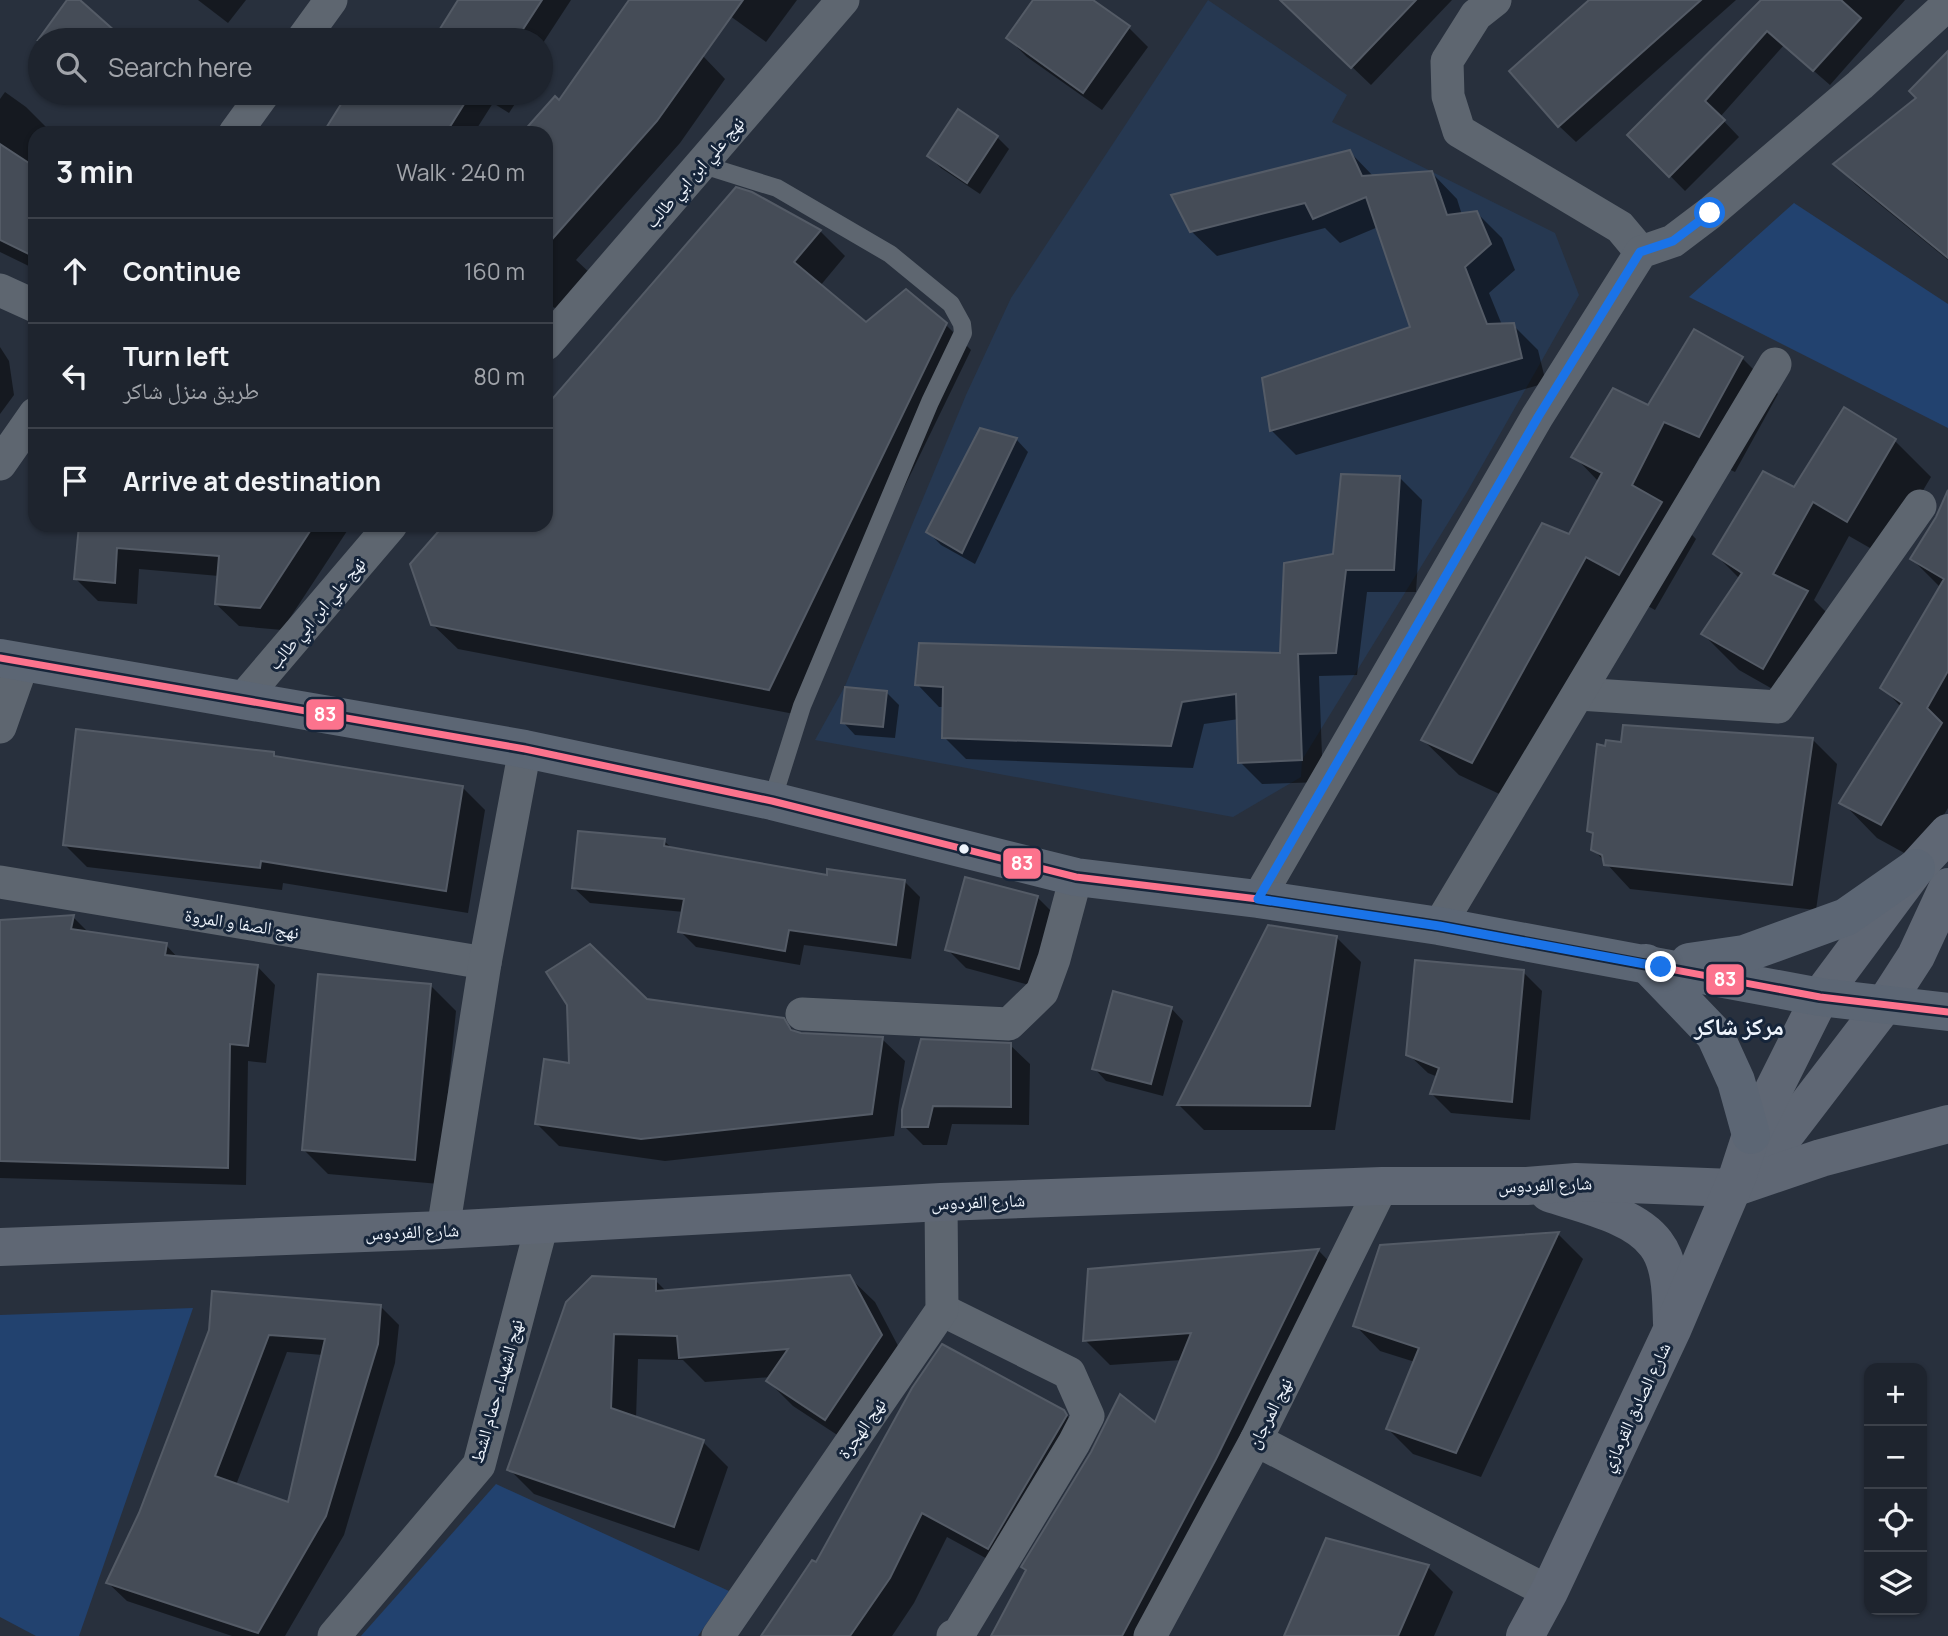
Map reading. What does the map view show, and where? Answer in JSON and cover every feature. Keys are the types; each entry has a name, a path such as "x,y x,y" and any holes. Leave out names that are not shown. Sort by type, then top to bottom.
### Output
{"main road":[{"path":"12,660 525,749 772,800 1076,877 1258,899 1439,926 1821,997 1948,1012"},
{"path":"1653,965 1744,954 1846,916 1932,878"},
{"path":"1653,965 1715,1035 1736,1081 1751,1135"}],"street":[{"path":"311,28 331,0"},
{"name":"نهج علي ابن ابي طالب","path":"553,336 843,0"},
{"path":"1494,0 1476,15 1447,61 1448,96 1460,131 1620,227 1640,252"},
{"path":"1258,899 1538,417 1640,252 1673,241 1710,213 1860,85 1948,4"},
{"path":"240,126 255,105"},
{"path":"0,290 28,303"},
{"path":"1439,926 1774,364"},
{"path":"0,464 28,424"},
{"path":"1579,694 1778,707 1920,506"},
{"name":"نهج علي ابن ابي طالب","path":"242,701 385,532"},
{"path":"0,727 12,660"},
{"path":"443,1230 485,963 525,749"},
{"path":"1932,878 1948,833"},
{"path":"802,1014 1009,1024 1042,992 1055,959 1076,877"},
{"name":"شارع الصادق القرمازي","path":"1525,1636 1549,1592 1672,1329 1735,1181 1751,1135 1821,997 1932,878"},
{"name":"شارع الصادق القرمازي","path":"1735,1181 1784,1136 1885,1004 1916,956 1932,878"},
{"name":"نهج الصفا و المروة","path":"0,883 485,963"},
{"name":"شارع الفردوس","path":"0,1247 443,1230 941,1202 1382,1186 1735,1181 1948,1124"},
{"name":"نهج المرجان","path":"1150,1636 1256,1440 1382,1186"},
{"path":"1527,1186 1626,1219 1657,1244 1665,1264 1671,1296 1672,1329"},
{"path":"941,1202 942,1310 1069,1373 1088,1416 958,1635 953,1636"},
{"name":"نهج الشهداء حمام الشط","path":"334,1636 479,1465 542,1224"},
{"name":"نهج الهجرة","path":"718,1636 942,1310"},
{"path":"1256,1440 1549,1592"}],"lane":[{"path":"700,164 777,188 890,254 951,304 962,324 963,333 930,402 802,706 772,800"}],"shaded area":[{"path":"1208,0 1347,95 1332,122 1555,233 1579,295 1467,492 1302,760 1301,777 1233,817 815,740 845,686 966,395 1011,298"},
{"path":"1794,203 1948,304 1948,428 1689,297"},
{"path":"193,1308 79,1636 36,1636 0,1617 0,1315"},
{"path":"496,1484 729,1591 698,1636 361,1636"}],"building":[{"path":"67,0 80,0 112,28 47,28"},
{"path":"458,0 542,0 524,28 440,28"},
{"path":"629,0 743,0 657,121 553,238 553,126 528,126 547,105 553,105 555,96 559,100"},
{"path":"1033,0 1093,0 1130,26 1083,93 1006,38"},
{"path":"1280,0 1416,0 1351,68"},
{"path":"1589,0 1701,0 1558,127 1509,71"},
{"path":"1761,0 1841,0 1861,18 1813,71 1767,31 1705,101 1725,120 1669,177 1627,135"},
{"path":"1948,51 1948,258 1833,164 1916,98 1909,91"},
{"path":"340,105 464,105 450,126 327,126"},
{"path":"958,109 998,136 967,183 927,156"},
{"path":"0,144 28,162 28,254 0,240"},
{"path":"1350,150 1362,176 1432,171 1447,215 1477,211 1491,244 1465,267 1487,324 1514,323 1522,358 1270,431 1262,378 1410,327 1366,197 1313,219 1305,203 1190,232 1171,195"},
{"path":"736,187 752,192 821,230 794,262 866,322 906,289 947,323 769,690 431,625 410,564 438,532 553,532 553,398"},
{"path":"1694,329 1743,357 1699,437 1664,422 1632,485 1662,502 1619,575 1586,557 1472,763 1421,740 1542,523 1569,534 1602,473 1571,457 1613,388 1648,405"},
{"path":"1844,407 1896,439 1847,522 1813,502 1773,574 1808,591 1763,669 1701,634 1742,573 1713,554 1763,471 1794,487"},
{"path":"980,428 1017,438 962,553 926,532"},
{"path":"1341,474 1400,476 1394,570 1346,570 1336,653 1298,654 1302,760 1238,763 1236,694 1182,702 1171,746 942,738 943,687 915,685 919,643 1280,653 1284,563 1333,554"},
{"path":"1948,490 1948,671 1927,708 1942,723 1881,825 1839,803 1902,703 1880,688 1944,579 1910,559 1936,517"},
{"path":"78,532 309,532 260,608 215,604 219,556 117,548 115,583 74,579"},
{"path":"845,687 887,691 883,727 841,723"},
{"path":"1623,725 1813,738 1792,885 1604,865 1602,855 1591,850 1593,833 1587,831 1597,744 1605,746 1606,740 1621,742"},
{"path":"76,729 274,752 274,756 463,786 446,891 261,861 260,868 63,845"},
{"path":"578,831 665,839 664,846 827,875 827,869 905,880 896,945 789,930 785,951 678,932 684,899 572,888"},
{"path":"965,877 1038,896 1019,969 945,950"},
{"path":"74,915 71,929 167,943 165,955 258,965 248,1046 230,1044 228,1168 0,1161 0,920"},
{"path":"1268,925 1337,936 1310,1106 1177,1105"},
{"path":"590,944 647,999 784,1018 791,1030 801,1033 883,1037 872,1114 641,1139 535,1124 544,1059 569,1063 567,1005 546,972"},
{"path":"1415,960 1524,970 1512,1102 1430,1094 1439,1068 1406,1055"},
{"path":"318,974 431,984 415,1160 302,1150"},
{"path":"1113,991 1172,1007 1151,1084 1092,1069"},
{"path":"921,1039 1011,1043 1011,1107 933,1106 928,1127 902,1127 902,1110"},
{"path":"1559,1232 1456,1453 1386,1429 1419,1348 1353,1326 1380,1245"},
{"path":"1319,1249 1216,1459 1122,1636 991,1636 1026,1570 1021,1567 1091,1452 1120,1394 1155,1422 1191,1333 1083,1341 1088,1269"},
{"path":"850,1275 882,1335 825,1420 766,1381 788,1349 679,1358 677,1336 614,1334 611,1408 704,1440 674,1527 507,1470 566,1302 592,1276 656,1279 656,1291"},
{"path":"212,1291 381,1305 378,1344 326,1516 258,1633 106,1583 139,1513 209,1330","holes":["269,1335 325,1339 288,1502 215,1476"]},
{"path":"942,1344 1064,1410 1067,1415 988,1549 922,1513 890,1578 850,1636 761,1636 812,1560 816,1562 912,1388"},
{"path":"1326,1538 1429,1565 1398,1636 1284,1636"}],"transit line":[{"name":"83","path":"0,658 525,749 772,801 1076,877 1258,899 1439,926 1820,997 1948,1012"}],"district":[{"name":"مركز شاكر","path":"1739,1025"}],"route":[{"path":"1661,967 1439,926 1258,899 1538,417 1640,252 1673,241 1710,213"}]}
